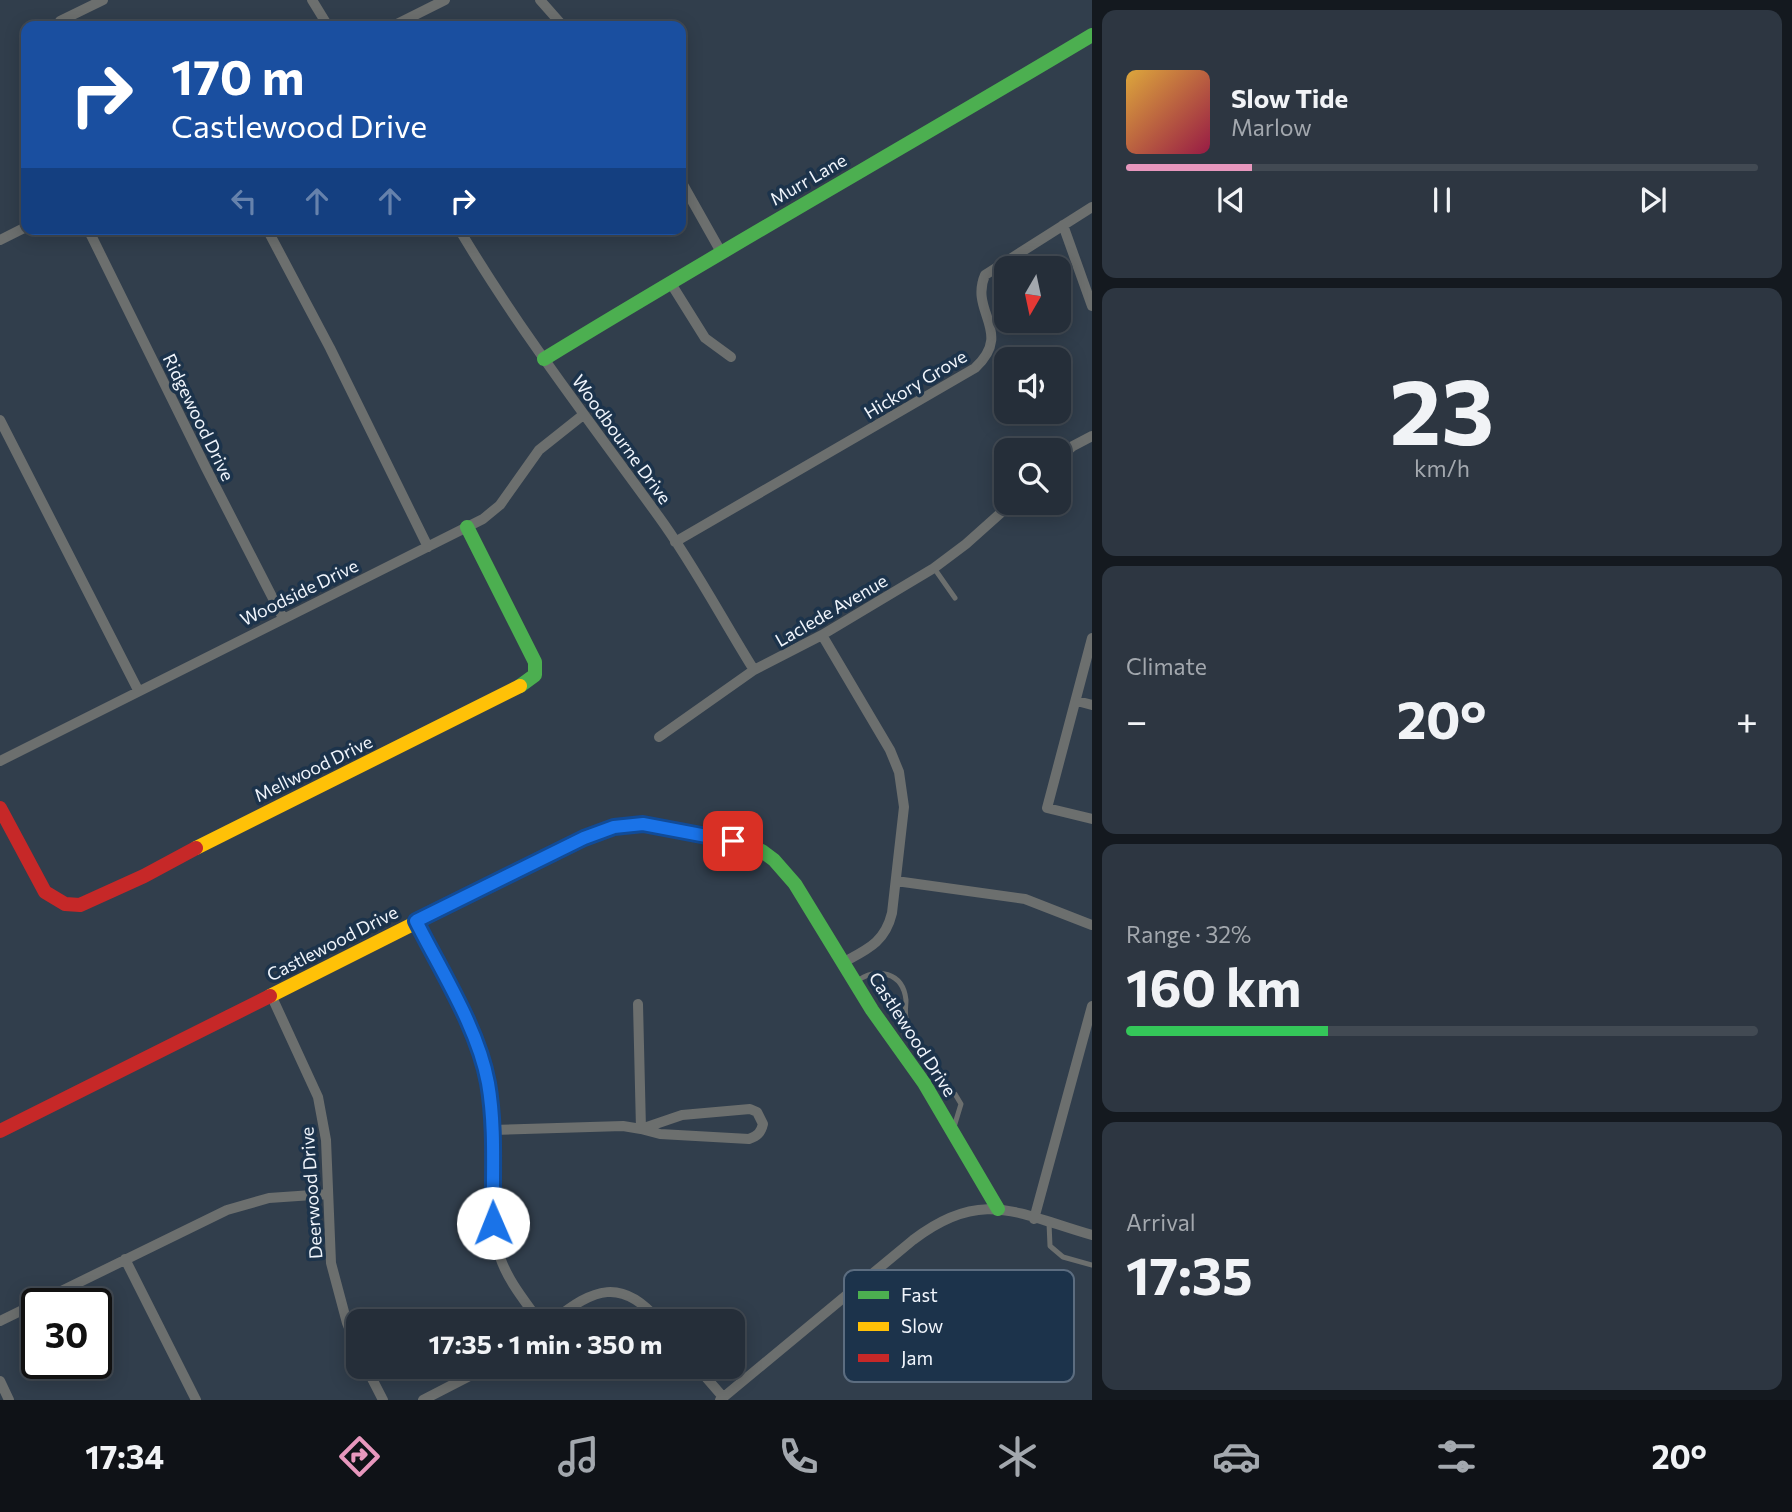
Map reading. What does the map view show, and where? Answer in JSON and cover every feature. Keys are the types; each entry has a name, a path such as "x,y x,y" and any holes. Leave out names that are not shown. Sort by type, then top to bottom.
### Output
{"street":[{"path":"60,21 103,0"},
{"path":"313,0 325,21"},
{"path":"403,21 445,0"},
{"path":"540,0 559,21"},
{"name":"Murr Lane","path":"544,359 721,251 906,146 1092,35"},
{"path":"686,190 721,251"},
{"name":"Hickory Grove","path":"676,542 975,368 991,348 992,338 981,291 985,275 1092,207"},
{"path":"1063,225 1092,306"},
{"path":"0,240 21,230"},
{"name":"Ridgewood Drive","path":"91,235 283,618"},
{"path":"270,235 330,348 428,547"},
{"name":"Woodbourne Drive","path":"463,235 521,327 676,542 754,670"},
{"path":"670,282 705,338 731,357"},
{"name":"Woodside Drive","path":"0,761 467,527 495,510 539,450 583,415"},
{"path":"0,419 138,690"},
{"path":"1071,448 1092,436"},
{"name":"Laclede Avenue","path":"659,737 754,670 821,635 934,568 999,515"},
{"name":"Mellwood Drive","path":"0,808 45,892 62,904 80,905 144,876 178,856 528,682 535,675 535,662 467,527"},
{"path":"821,635 890,750 899,772 904,807 888,928 870,948 844,962"},
{"path":"1092,638 1047,808 1092,819"},
{"path":"1077,701 1092,705"},
{"name":"Castlewood Drive","path":"0,1131 584,838 614,827 643,824 733,841 762,851 774,860 795,884 872,1010 924,1083 998,1209"},
{"path":"896,881 1025,899 1092,925"},
{"path":"416,921 477,1048 488,1084 492,1130 493,1223 497,1246 510,1279 530,1309"},
{"name":"Deerwood Drive","path":"271,995 318,1097 326,1140 331,1263 346,1319"},
{"path":"638,1004 641,1129"},
{"path":"1034,1219 1092,1006"},
{"path":"492,1130 622,1126 660,1134 749,1139 756,1137 763,1124 757,1111 750,1109 682,1115 641,1129"},
{"path":"0,1321 199,1223 246,1204 269,1198 327,1194"},
{"path":"877,1270 924,1231 946,1218 973,1209 998,1209 1092,1235"},
{"path":"125,1259 196,1400"},
{"path":"569,1309 595,1293 618,1292 638,1300 647,1309"},
{"path":"706,1379 722,1399 844,1298"},
{"path":"372,1379 383,1400"},
{"path":"423,1400 464,1379"},
{"path":"0,1381 9,1400"}],"lane":[{"path":"934,568 955,598"},
{"path":"855,982 867,974 882,973 893,976 902,986 906,999 905,1018 945,1089 955,1094 961,1104 952,1133"},
{"path":"1049,1223 1050,1246 1062,1257 1092,1265"}],"traffic: fast":[{"path":"544,359 1092,35"},
{"path":"467,527 535,662 535,675 520,686"},
{"path":"636,825 643,824 733,841 762,851 774,860 795,884 872,1010 924,1083 998,1209"}],"traffic: slow":[{"path":"196,848 520,686"},
{"path":"270,996 584,838 614,827 636,825"}],"traffic: jam":[{"path":"0,808 45,892 65,904 80,905 144,876 196,848"},
{"path":"0,1131 270,996"}],"route":[{"path":"493,1223 492,1130 485,1072 467,1025 416,921 537,860 614,827 643,824 733,841"}]}
